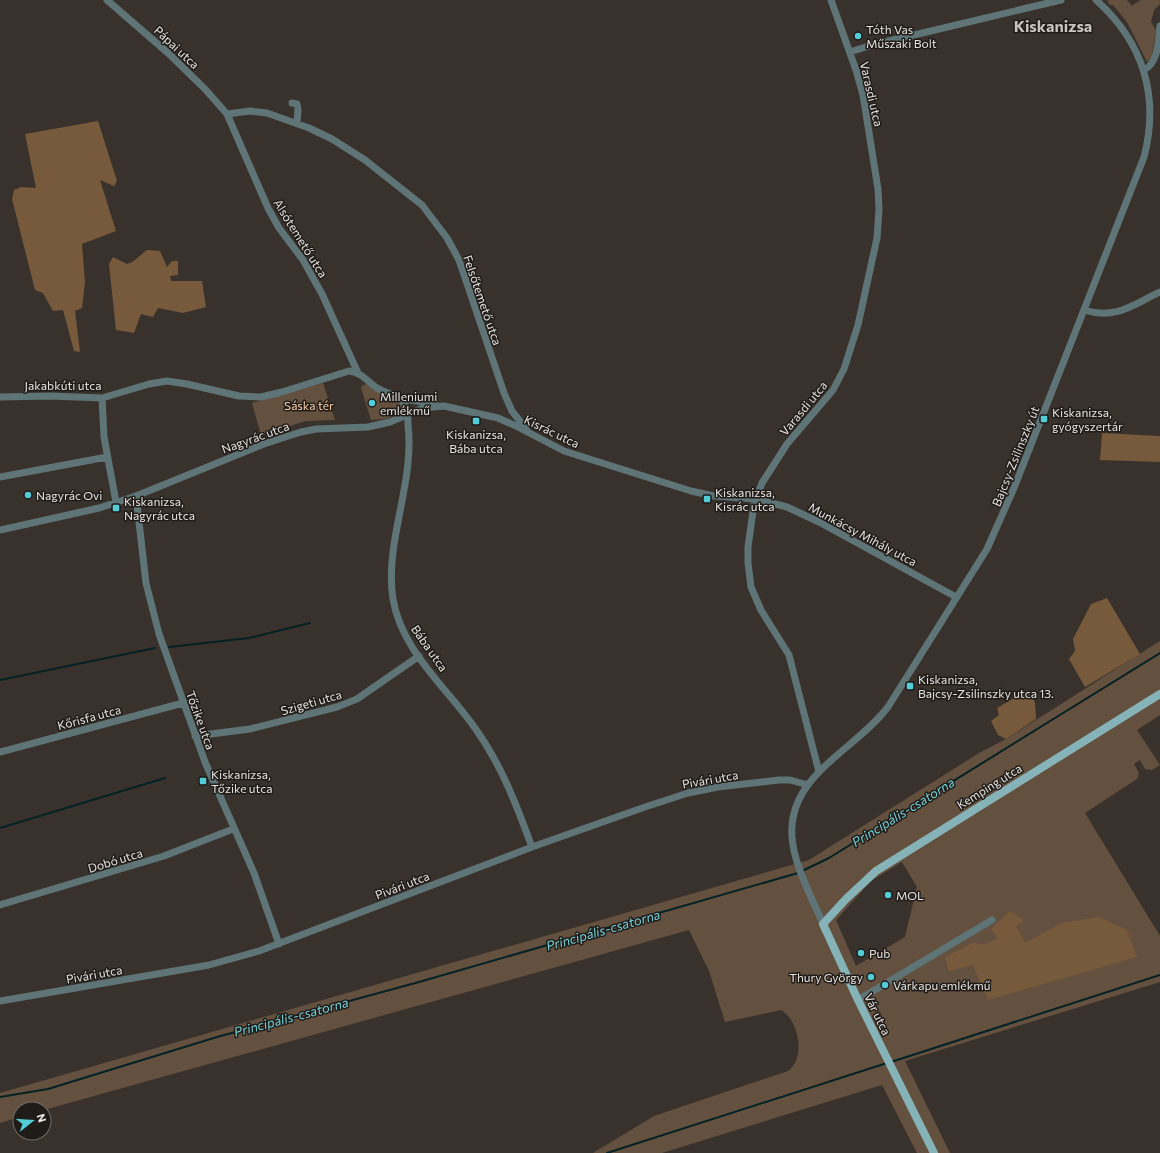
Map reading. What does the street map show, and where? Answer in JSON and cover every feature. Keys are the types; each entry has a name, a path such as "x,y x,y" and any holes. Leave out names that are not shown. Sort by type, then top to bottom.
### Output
{"main road":[{"name":"Kemping utca","path":"823,924 837,907 876,871 1160,694"},
{"name":"Vár utca","path":"823,924 858,1000 934,1153"}],"street":[{"name":"Pápai utca","path":"106,0 168,53 206,89 227,114"},
{"name":"Varasdi utca","path":"819,772 789,655 761,610 751,587 748,564 748,547 756,498 772,466 783,449 833,390 840,379 849,356 858,325 873,259 878,220 878,189 863,95 850,52 831,0"},
{"path":"850,52 1061,0"},
{"name":"Bajcsy-Zsilinszky út","path":"805,883 796,864 791,840 792,822 798,804 808,785 819,772 871,728 884,713 993,539 1146,149 1150,125 1150,104 1144,70 1135,50 1124,32 1096,0"},
{"path":"1144,70 1154,61 1160,26"},
{"path":"292,103 297,104 297,123"},
{"name":"Felsőtemető utca","path":"227,114 258,112 275,115 297,123 338,142 376,167 422,205 440,228 459,260 504,393 512,411 528,432"},
{"name":"Alsótemető utca","path":"227,114 268,208 280,228 303,260 322,294 358,373"},
{"path":"1084,310 1103,314 1117,312 1160,292"},
{"name":"Jakabkúti utca","path":"0,397 50,396 102,398 149,384 167,382 204,387 239,396 261,397 282,392 344,371 358,373"},
{"path":"358,373 378,389 397,398 406,405 407,416"},
{"path":"102,398 102,418 107,457 116,502"},
{"path":"397,398 444,406"},
{"name":"Kisrác utca","path":"407,416 424,408 444,406 498,418 564,451 691,491 714,496 756,498"},
{"name":"Nagyrác utca","path":"0,530 79,513 136,496 264,444 301,432 316,429 368,427 407,416"},
{"name":"Bába utca","path":"407,416 410,457 393,561 392,583 393,600 398,618 406,635 419,656 475,727 501,768 532,847"},
{"path":"0,477 107,457"},
{"name":"Tőzike utca","path":"136,496 143,561 150,603 195,736 233,829 254,873 279,944"},
{"name":"Munkácsy Mihály utca","path":"756,498 783,506 819,522 956,597"},
{"name":"Szigeti utca","path":"195,736 250,729 337,708 357,699 419,656"},
{"name":"Kőrisfa utca","path":"0,752 183,703"},
{"name":"Pivári utca","path":"0,1001 209,965 279,944 532,847 645,807 702,790 779,780 790,780 808,785"},
{"name":"Dobó utca","path":"0,905 164,856 233,829"},
{"name":"Vár utca","path":"805,883 823,924"},
{"path":"858,1000 992,920"}],"green space":[{"path":"1127,0 1132,6 1140,0 1160,0 1160,4 1154,10 1151,22 1156,30 1152,57 1147,62 1127,22 1113,5 1110,5 1107,1"},
{"name":"Sáska tér","path":"323,383 335,420 306,421 261,435 252,403"},
{"name":"Sáska tér","path":"366,384 400,403 403,409 401,414 385,419 371,420 361,388"},
{"path":"1160,641 1160,715 1137,730 1160,765 1152,770 1145,769 1140,760 1134,764 1139,773 1137,779 1085,813 1160,936 1160,982 905,1061 950,1153 917,1153 882,1085 662,1153 593,1153 654,1116 788,1071 794,1065 797,1058 798,1049 796,1031 787,1015 781,1010 725,1022 709,971 689,930 52,1108 52,1101 12,1101 12,1119 0,1123 0,1093 809,860 979,753 1006,739","holes":["902,862 917,887 905,937 856,966 836,920 871,881"]}],"shaded area":[{"path":"98,121 117,181 114,186 100,180 116,231 82,244 85,282 82,308 75,311 80,352 74,351 63,310 53,311 43,293 35,290 12,199 14,190 21,187 36,188 25,134"},
{"path":"147,250 160,251 167,267 172,261 178,261 178,275 170,276 171,281 202,281 206,307 183,313 158,308 153,317 141,314 134,333 116,330 109,264 113,257 127,264 130,263"},
{"path":"1102,433 1160,436 1160,462 1100,460"},
{"path":"1107,598 1140,654 1085,687 1069,659 1075,651 1073,639 1091,604"},
{"path":"1028,690 1035,702 1036,719 1006,739 998,735 991,721 999,715 997,708"},
{"path":"1010,911 1024,920 1016,926 1025,943 1062,923 1098,917 1127,930 1137,957 988,1000 973,965 949,971 945,957 973,943 985,944 998,939 991,929"}],"waterway":[{"path":"169,647 249,638 310,623"},
{"path":"0,680 155,648"},
{"name":"Principális-csatorna","path":"802,871 829,858 1160,653"},
{"path":"0,828 165,778"},
{"name":"Principális-csatorna","path":"0,1097 48,1089 217,1037 419,982 798,873"},
{"path":"891,1062 1160,975"},
{"path":"607,1153 887,1063"}],"place":[{"name":"Tóth Vas Műszaki Bolt","path":"858,36"},
{"name":"Milleniumi emlékmű","path":"372,403"},
{"name":"Kiskanizsa, gyógyszertár","path":"1044,419"},
{"name":"Kiskanizsa, Bába utca","path":"476,421"},
{"name":"Nagyrác Ovi","path":"28,495"},
{"name":"Kiskanizsa, Kisrác utca","path":"707,499"},
{"name":"Kiskanizsa, Nagyrác utca","path":"116,508"},
{"name":"Kiskanizsa, Bajcsy-Zsilinszky utca 13.","path":"910,686"},
{"name":"Kiskanizsa, Tőzike utca","path":"203,781"},
{"name":"MOL","path":"888,895"},
{"name":"Pub","path":"861,953"},
{"name":"Thury György","path":"871,977"},
{"name":"Várkapu emlékmű","path":"885,985"}],"district":[{"name":"Kiskanizsa","path":"1053,25"}]}
